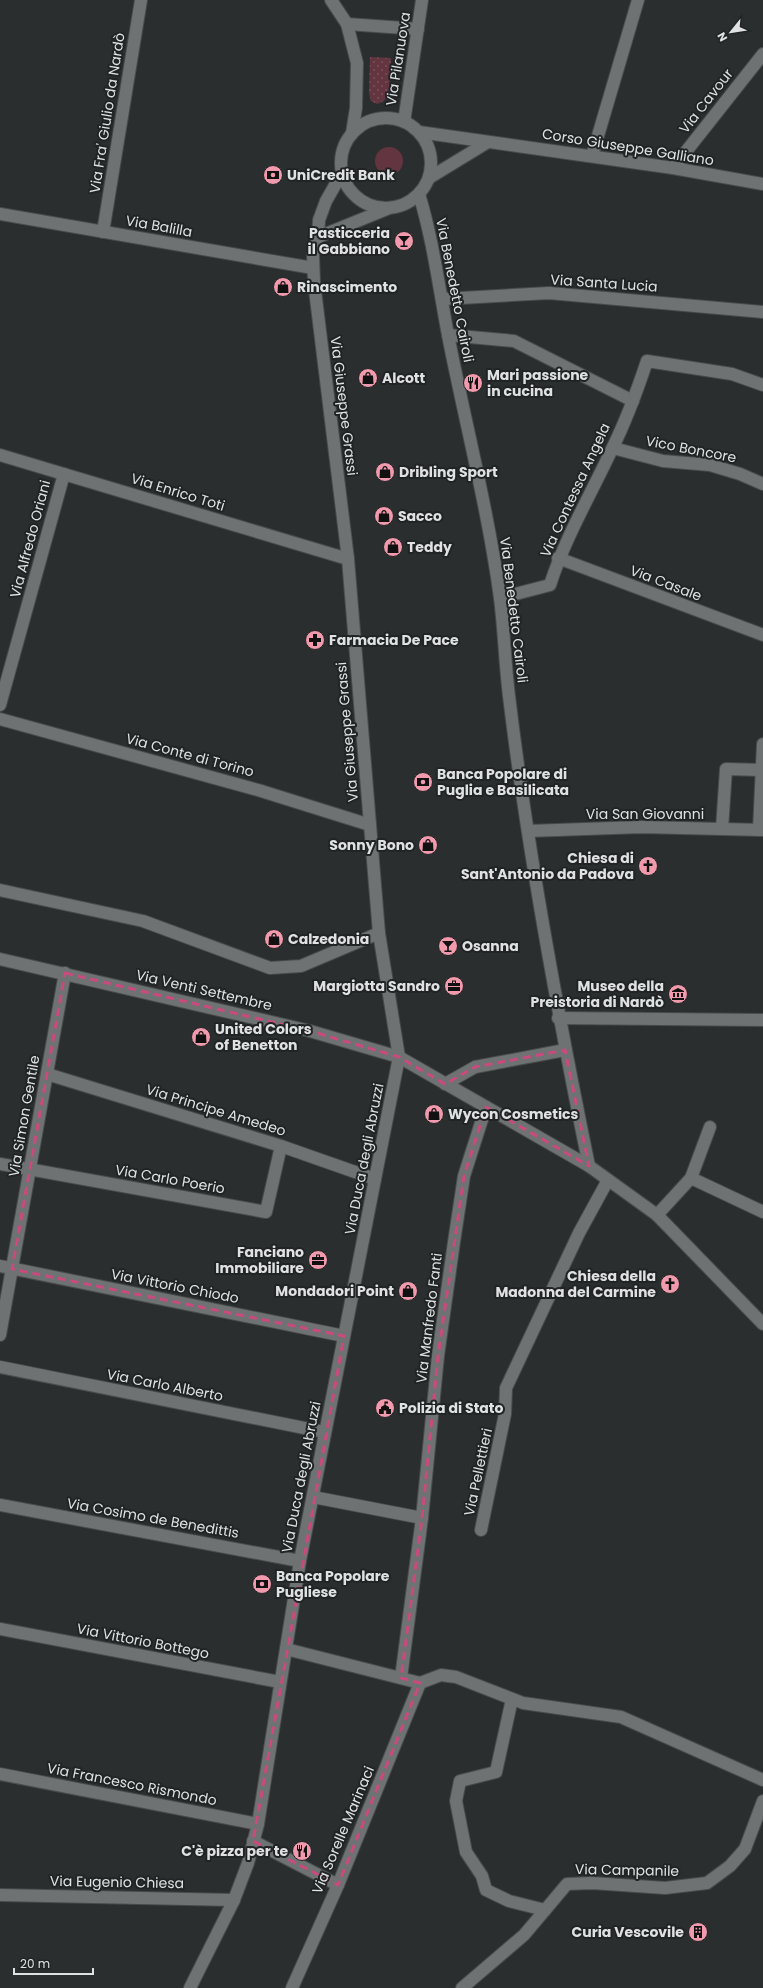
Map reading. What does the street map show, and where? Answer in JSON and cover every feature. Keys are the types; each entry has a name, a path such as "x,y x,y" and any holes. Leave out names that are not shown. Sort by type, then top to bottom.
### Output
{"street":[{"name":"Via Fra' Giulio da Nardò","path":"103,232 141,0"},
{"path":"331,0 347,24 357,63 356,108 352,133"},
{"name":"Via Pilanuova","path":"404,122 422,0"},
{"path":"592,156 638,0"},
{"path":"347,24 418,30"},
{"name":"Via Cavour","path":"673,168 763,54"},
{"path":"318,237 387,209 399,207 410,202 420,194 429,178 431,166 430,153 426,142 419,132 404,122 390,118 376,119 363,124 352,133 345,145 341,159 342,173 348,187 358,199 372,206 387,209"},
{"name":"Corso Giuseppe Galliano","path":"419,132 673,168 763,184"},
{"path":"429,178 488,142"},
{"name":"Via Giuseppe Grassi","path":"342,173 326,201 319,220 318,237 313,255 313,268 348,559 379,933 399,1057"},
{"name":"Via Benedetto Cairoli","path":"420,194 443,299 448,335 488,528 500,598 509,696 528,831 558,1018 589,1166"},
{"name":"Via Balilla","path":"0,214 313,268"},
{"name":"Via Santa Lucia","path":"443,299 549,294 763,312"},
{"path":"448,335 514,341 633,401"},
{"name":"Via Contessa Angela","path":"500,598 550,585 558,558 613,448 633,401 647,361 732,374 763,385"},
{"name":"Vico Boncore","path":"613,448 663,461 710,466 740,474 763,484"},
{"name":"Via Enrico Toti","path":"0,455 348,559"},
{"name":"Via Alfredo Oriani","path":"0,705 64,474"},
{"name":"Via Casale","path":"558,558 763,635"},
{"name":"Via Conte di Torino","path":"0,719 258,790 370,825"},
{"path":"761,830 763,744"},
{"path":"722,829 726,769 762,770"},
{"name":"Via San Giovanni","path":"528,831 642,827 761,830"},
{"path":"0,890 143,921 270,968 301,966 379,933"},
{"name":"Via Venti Settembre","path":"0,959 66,972 310,1031 399,1057 589,1166 657,1215 763,1324"},
{"name":"Via Simon Gentile","path":"0,1335 6,1267 30,1169 66,972"},
{"path":"558,1018 763,1020"},
{"path":"445,1084 475,1067 565,1050"},
{"name":"Via Duca degli Abruzzi","path":"190,1988 234,1900 248,1863 258,1824 300,1561 324,1432 376,1179 399,1057"},
{"name":"Via Principe Amedeo","path":"47,1074 281,1146 376,1179"},
{"name":"Via Manfredo Fanti","path":"400,1678 422,1518 438,1356 454,1242 464,1176 486,1107"},
{"path":"657,1215 690,1178 710,1127"},
{"name":"Via Carlo Poerio","path":"0,1164 266,1212 281,1146"},
{"path":"690,1178 763,1212"},
{"name":"Via Pellettieri","path":"481,1530 505,1414 506,1388 579,1233 608,1180"},
{"name":"Via Vittorio Chiodo","path":"6,1267 344,1336"},
{"name":"Via Carlo Alberto","path":"0,1367 324,1432"},
{"path":"313,1497 422,1518"},
{"name":"Via Cosimo de Benedittis","path":"0,1505 300,1561"},
{"name":"Via Vittorio Bottego","path":"0,1629 280,1682"},
{"path":"286,1649 420,1683 441,1675 456,1677 523,1703 621,1717 741,1768 763,1780"},
{"name":"Via Sorelle Marinaci","path":"292,1988 338,1885 420,1683"},
{"path":"512,1699 496,1772 460,1781 456,1801 466,1852 482,1876 486,1890 509,1901 546,1910"},
{"name":"Via Francesco Rismondo","path":"0,1774 258,1824"},
{"name":"Via Campanile","path":"462,1988 524,1935 567,1884 592,1883 665,1888 707,1883 730,1866 745,1849 763,1801"},
{"path":"253,1841 338,1885"},
{"name":"Via Eugenio Chiesa","path":"0,1895 234,1900"}],"highlighted area":[{"path":"65,973 310,1031 399,1057 445,1084 475,1067 565,1050 589,1166 486,1107 464,1176 438,1356 422,1518 401,1678 420,1683 338,1885 253,1841 344,1336 12,1269"}],"shaded area":[{"path":"370,57 391,58 389,92 384,101 377,104 371,101 369,93"},
{"path":"389,147 399,151 403,161 399,171 389,175 379,171 375,161 379,151"}],"place":[{"name":"UniCredit Bank","path":"273,175"},
{"name":"Pasticceria il Gabbiano","path":"404,241"},
{"name":"Rinascimento","path":"283,287"},
{"name":"Alcott","path":"368,378"},
{"name":"Mari passione in cucina","path":"473,383"},
{"name":"Dribling Sport","path":"385,472"},
{"name":"Sacco","path":"384,516"},
{"name":"Teddy","path":"393,547"},
{"name":"Farmacia De Pace","path":"315,640"},
{"name":"Banca Popolare di Puglia e Basilicata","path":"423,782"},
{"name":"Sonny Bono","path":"428,845"},
{"name":"Chiesa di Sant'Antonio da Padova","path":"648,866"},
{"name":"Calzedonia","path":"274,939"},
{"name":"Osanna","path":"448,946"},
{"name":"Margiotta Sandro","path":"454,986"},
{"name":"Museo della Preistoria di Nardò","path":"678,994"},
{"name":"United Colors of Benetton","path":"201,1037"},
{"name":"Wycon Cosmetics","path":"434,1114"},
{"name":"Fanciano Immobiliare","path":"318,1260"},
{"name":"Chiesa della Madonna del Carmine","path":"670,1284"},
{"name":"Mondadori Point","path":"408,1291"},
{"name":"Polizia di Stato","path":"385,1408"},
{"name":"Banca Popolare Pugliese","path":"262,1584"},
{"name":"C'è pizza per te","path":"302,1851"},
{"name":"Curia Vescovile","path":"698,1932"}]}
